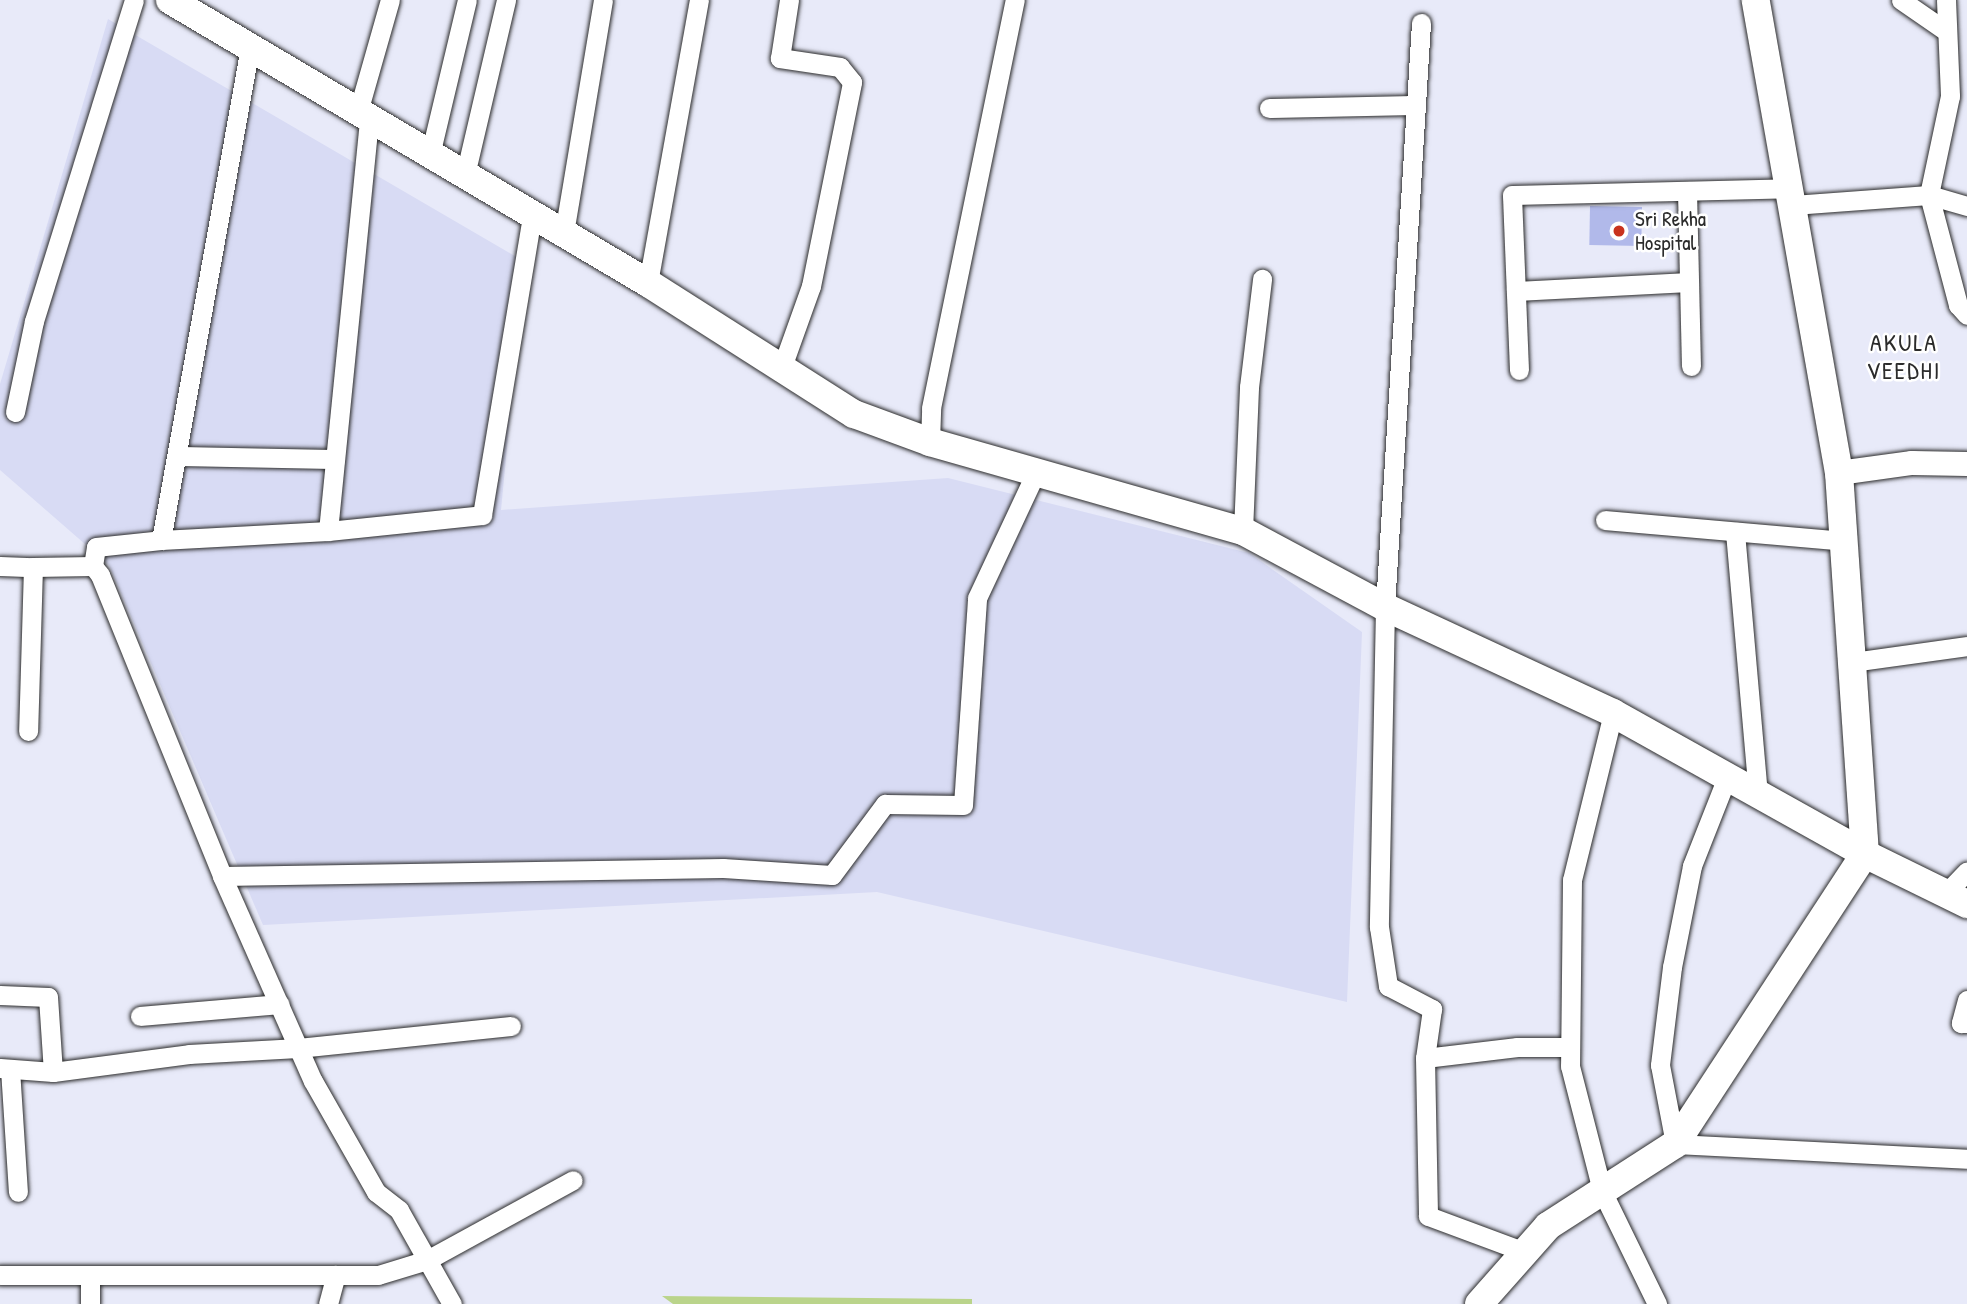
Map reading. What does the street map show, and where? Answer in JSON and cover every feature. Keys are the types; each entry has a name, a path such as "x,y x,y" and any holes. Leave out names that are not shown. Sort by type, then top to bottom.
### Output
{"main road":[{"path":"170,0 648,283 854,414 930,442 1037,470 1243,531 1385,607 1613,713 1865,854 1956,899"},
{"path":"1479,1304 1548,1226 1675,1144 1865,854 1839,473 1756,0"}],"street":[{"path":"15,412 34,320 134,0"},
{"path":"328,531 364,115 390,0"},
{"path":"430,155 467,0"},
{"path":"465,175 506,0"},
{"path":"564,233 603,0"},
{"path":"648,283 699,0"},
{"path":"782,368 811,286 852,82 840,67 780,58 789,0"},
{"path":"930,442 932,408 1015,0"},
{"path":"1901,0 1946,31"},
{"path":"1946,0 1950,96 1928,195 1958,305 1967,315"},
{"path":"1421,23 1385,607 1379,927 1388,986 1432,1009 1425,1058 1428,1216 1525,1252"},
{"path":"161,540 250,47"},
{"path":"1269,108 1416,105"},
{"path":"1687,191 1691,366"},
{"path":"1519,370 1512,195 1687,191 1791,196 1928,195 1967,206"},
{"path":"453,1304 399,1210 376,1192 298,1048 222,876 93,566 96,547 161,540 328,531 482,514 533,215"},
{"path":"1243,531 1250,387 1262,279"},
{"path":"1516,291 1689,282"},
{"path":"177,456 335,459"},
{"path":"1839,473 1912,463 1967,464"},
{"path":"222,876 723,868 832,875 885,804 963,805 976,597 1037,470"},
{"path":"1605,520 1843,541"},
{"path":"1735,532 1758,794"},
{"path":"0,566 93,566"},
{"path":"28,731 33,567"},
{"path":"1852,662 1967,646"},
{"path":"1613,713 1572,880 1570,1066 1602,1191 1657,1304"},
{"path":"1727,777 1692,866 1672,967 1660,1065 1675,1144 1967,1160"},
{"path":"1956,899 1967,872"},
{"path":"0,995 48,997 53,1072"},
{"path":"1967,1000 1961,1023 1967,1023"},
{"path":"140,1016 279,1004"},
{"path":"18,1192 5,1069 53,1072 189,1054 298,1048 511,1026"},
{"path":"1425,1058 1517,1047 1570,1047"},
{"path":"0,1275 378,1275 427,1260 573,1180"},
{"path":"328,1304 336,1275"},
{"path":"90,1276 90,1304"}],"shaded area":[{"path":"108,19 525,262 501,510 948,478 1249,553 1362,632 1347,1002 877,892 263,925 109,565 0,470 0,384"}],"green space":[{"path":"662,1296 972,1299 972,1304 673,1304"}],"building":[{"path":"1590,206 1642,207 1641,246 1589,245"}],"place":[{"name":"Sri Rekha Hospital","path":"1619,231"}],"district":[{"name":"AKULA VEEDHI","path":"1904,357"}]}
